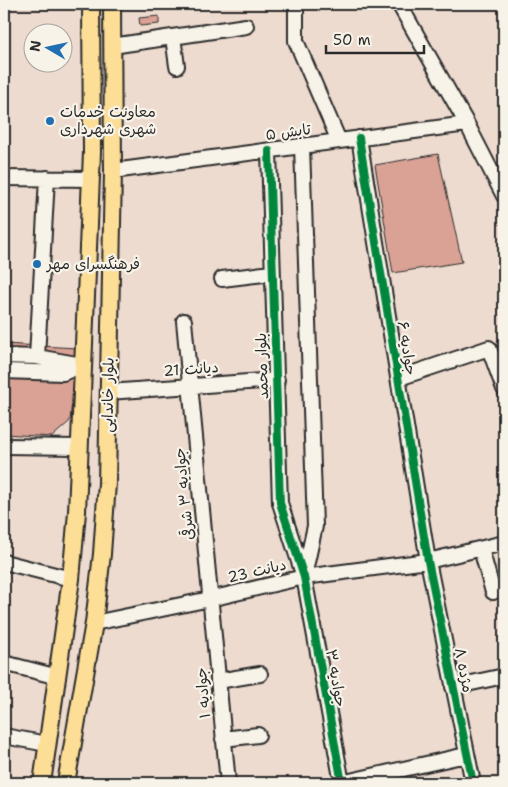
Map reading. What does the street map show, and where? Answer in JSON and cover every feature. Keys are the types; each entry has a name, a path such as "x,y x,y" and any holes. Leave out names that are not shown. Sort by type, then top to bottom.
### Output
{"main road":[{"name":"بلوار خاندایی","path":"42,783 71,579 77,512 91,179 91,4"},
{"name":"بلوار خاندایی","path":"66,783 94,623 102,554 107,483 113,171 112,4"}],"street":[{"path":"296,4 296,41 339,141"},
{"path":"399,4 467,124 504,196"},
{"path":"112,46 246,26"},
{"path":"173,37 177,66"},
{"name":"تابش ۵","path":"113,171 467,124"},
{"name":"جوادیه ۶","path":"358,138 428,561"},
{"path":"302,146 315,526 304,577"},
{"name":"بلوار محمد","path":"269,150 280,503 304,577"},
{"path":"4,178 91,179"},
{"path":"37,357 47,178"},
{"path":"222,279 272,273"},
{"name":"جوادیه ۳ شرقی","path":"184,321 210,599"},
{"path":"398,378 488,348 504,390"},
{"path":"4,356 37,357 83,365"},
{"path":"4,371 63,373 83,365"},
{"name":"دیانت 21","path":"108,392 277,380"},
{"path":"4,446 79,447"},
{"name":"دیانت 23","path":"94,623 304,577 428,561 504,543"},
{"path":"480,548 493,592"},
{"name":"مژده ۸","path":"428,561 473,783"},
{"path":"4,562 71,579"},
{"name":"جوادیه ۳","path":"304,577 341,783"},
{"name":"جوادیه ۱","path":"210,599 228,783"},
{"path":"4,663 58,677"},
{"path":"218,681 260,674"},
{"path":"453,687 504,676"},
{"path":"223,739 258,735"},
{"path":"4,736 47,744"},
{"path":"341,783 466,755"}],"building":[{"path":"159,16 159,24 140,26 139,18"},
{"path":"438,154 462,262 393,273 375,165"},
{"path":"4,344 77,348 70,421 52,437 4,434"}],"cycle path":[{"path":"359,138 428,561 473,783"},
{"path":"269,151 280,503 304,577 342,783"}],"place":[{"name":"معاونت خدمات شهری شهرداری","path":"50,121"},
{"name":"فرهنگسرای مهر","path":"37,264"}]}
